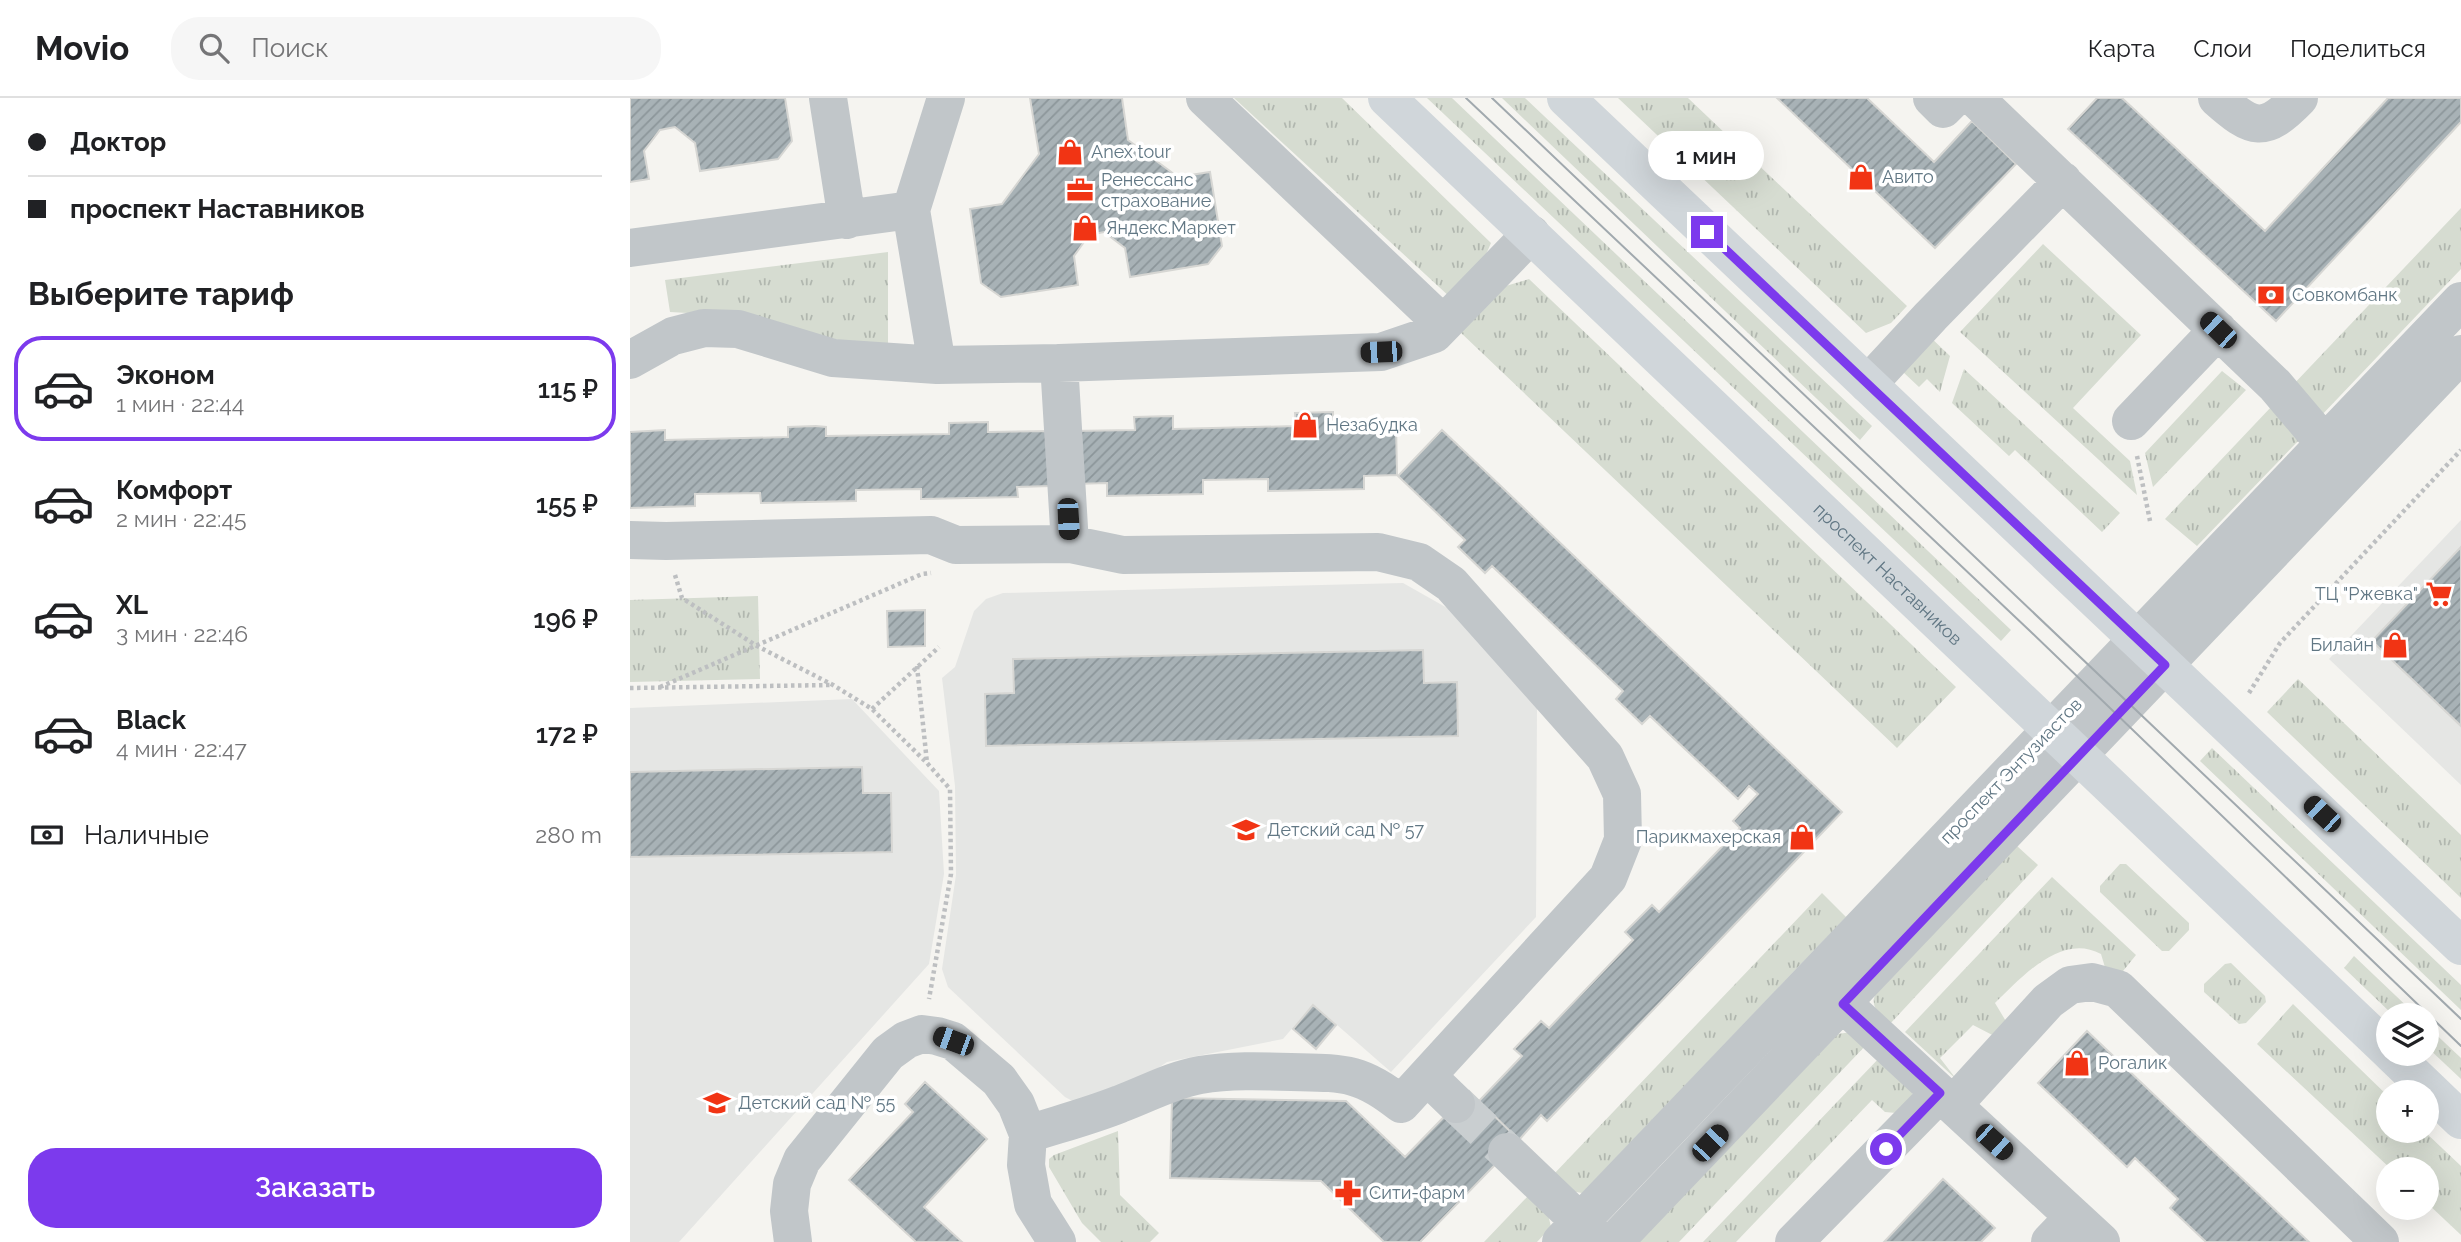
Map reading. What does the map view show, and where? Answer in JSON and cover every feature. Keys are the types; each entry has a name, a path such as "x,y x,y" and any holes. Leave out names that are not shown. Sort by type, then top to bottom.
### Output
{"main road":[{"name":"проспект Наставников","path":"1387,98 2376,1039"},
{"path":"1566,98 2461,946"},
{"name":"проспект Наставников","path":"2405,1066 2461,1120"}],"street":[{"path":"828,98 847,219"},
{"path":"937,365 911,210 946,98"},
{"path":"1205,98 1443,324"},
{"path":"1932,98 1944,109 1954,98"},
{"path":"2217,98 2240,119 2258,125 2281,117 2299,98"},
{"path":"1996,105 2063,181 2275,385 2338,456"},
{"path":"1868,384 2063,181"},
{"path":"630,248 911,210"},
{"path":"630,360 673,336 704,328 738,329 833,358 937,365 1381,352 1434,334 1531,234"},
{"name":"проспект Энтузиастов","path":"1581,1235 1815,977 2138,639 2452,353 2461,301"},
{"path":"2130,421 2218,330"},
{"path":"1059,363 1070,544"},
{"name":"проспект Энтузиастов","path":"1614,1242 2165,665 2338,456"},
{"path":"648,540 931,535 956,545 1070,544 1124,555 1378,552 1419,562 1451,584 1605,757 1622,794 1623,840 1608,878 1401,1104 1380,1086 1358,1077 1332,1073 1245,1070 1199,1075 1028,1134"},
{"path":"1815,977 1947,1099 2075,1234"},
{"path":"1794,1242 2048,1002 2070,985 2092,982 2118,989 2380,1242"},
{"path":"793,1242 790,1198 792,1184 802,1160 888,1053 905,1040 922,1034 937,1035 953,1041 999,1080 1016,1104 1028,1134 1026,1165 1033,1204 1056,1242"},
{"path":"1427,1076 1456,1104"},
{"path":"1507,1152 1581,1235"}],"path":[{"path":"2130,421 2150,521"},
{"path":"2249,693 2280,643 2461,450"},
{"path":"648,540 682,598 757,646 833,685 872,709 950,789 951,874 922,1034"},
{"path":"660,687 922,574 933,572"},
{"path":"872,709 939,647"},
{"path":"917,666 927,763"},
{"path":"630,688 833,685"}],"shaded area":[{"path":"2461,520 2461,785 2329,659"},
{"name":"Детский сад № 57","path":"1403,583 1449,609 1537,706 1536,917 1391,1072 1313,1004 1283,1039 1167,1062 1139,1081 1080,1105 1065,1097 948,987 942,969 956,875 955,786 942,678 955,667 974,611 986,599 1003,593"},
{"name":"Детский сад № 55","path":"852,699 939,791 944,874 929,964 679,1242 630,1242 630,708"}],"green space":[{"path":"1234,98 1342,98 1491,243 1480,268 1451,298"},
{"path":"1427,98 1452,98 2011,630 2001,641"},
{"path":"1502,98 1525,98 1872,426 1860,440"},
{"path":"1618,98 1688,98 1907,306 1891,323 1866,333"},
{"path":"2461,208 2461,269 2319,418 2291,387"},
{"path":"2043,244 2141,335 2073,408 2130,461 2137,495 1960,332"},
{"path":"888,252 888,352 741,316 670,312 665,280"},
{"path":"1529,279 1956,687 1897,748 1459,331 1499,288"},
{"path":"1926,333 1950,356 1940,392 1927,379 1919,387 1903,372"},
{"path":"1964,369 2120,513 2102,532 2015,450 2009,456 1952,403"},
{"path":"2222,371 2246,390 2153,487 2145,453"},
{"path":"2272,406 2300,439 2197,546 2165,519"},
{"path":"758,596 760,679 630,682 630,600"},
{"path":"2298,679 2461,835 2461,898 2267,712"},
{"path":"2212,748 2461,985 2461,1010 2200,761"},
{"path":"2017,846 2038,865 1889,1025 1875,1008 1875,995"},
{"path":"2120,864 2126,864 2189,923 2189,930 2169,951 2162,951 2100,892 2100,886"},
{"path":"2052,877 2136,955 2119,976 2107,974 2101,954 2086,949 2071,949 2043,961 1995,1003 2010,1028 2000,1039 1973,1025 1940,1058 1957,1080 1905,1032"},
{"path":"1822,893 1846,917 1582,1193 1570,1191 1553,1175"},
{"path":"2354,956 2403,1003 2380,1003 2344,968"},
{"path":"2231,963 2265,996 2266,1002 2246,1023 2239,1024 2204,992 2204,984 2225,964"},
{"path":"2293,1004 2376,1084 2376,1143 2437,1143 2461,1166 2461,1235 2439,1214 2439,1157 2378,1157 2257,1044"},
{"path":"1851,1032 1868,1043 1679,1242 1639,1242 1838,1034"},
{"path":"2439,1037 2461,1058 2461,1079 2439,1058"},
{"path":"1882,1055 1913,1091 1911,1100 1896,1113 1885,1112 1872,1100 1736,1242 1703,1242"},
{"path":"1118,1131 1120,1195 1159,1233 1150,1242 1101,1242 1082,1223 1049,1167 1049,1159 1054,1155"},
{"path":"1528,1196 1548,1214 1551,1227 1537,1242 1484,1242"}],"building":[{"path":"630,98 785,98 792,141 778,159 700,171 695,143 675,127 660,130 644,151 649,179 630,182"},
{"path":"1030,98 1122,98 1128,140 1178,177 1210,172 1222,246 1208,264 1130,277 1125,248 1104,232 1089,235 1074,256 1078,285 1001,297 981,283 970,209 1002,204 1039,154"},
{"path":"1777,98 1867,98 1934,162 1972,121 2016,164 1935,248"},
{"path":"2097,98 2122,98 2265,231 2388,98 2461,98 2461,122 2276,321 2068,129"},
{"path":"1333,412 1333,425 1396,423 1397,475 1364,476 1364,489 1268,491 1268,479 1203,480 1203,494 1107,496 1107,483 1074,484 1072,431 1135,430 1134,417 1173,416 1173,429 1296,426 1295,413"},
{"path":"988,422 988,432 1049,431 1050,486 1017,487 1018,497 921,499 921,489 856,490 856,501 761,503 760,493 695,494 695,506 630,508 630,432 665,430 665,440 788,437 788,427 816,426 826,427 826,436 949,434 949,423"},
{"path":"1442,430 1842,812 1547,1121 1541,1115 1519,1140 1479,1101 1522,1056 1514,1049 1541,1021 1549,1028 1633,940 1625,932 1652,905 1659,912 1740,828 1733,821 1758,794 1749,786 1738,799 1650,716 1642,724 1616,699 1623,691 1492,566 1485,573 1458,547 1465,540 1398,476"},
{"name":"ТЦ \"Ржевка\"","path":"2461,547 2461,726 2372,641"},
{"path":"925,610 925,646 888,647 887,611"},
{"path":"1423,650 1424,683 1457,682 1458,736 986,746 985,694 1014,693 1013,659"},
{"path":"862,767 863,793 891,793 892,852 630,857 630,772"},
{"path":"1313,1005 1336,1025 1316,1049 1293,1029"},
{"path":"2087,1031 2309,1242 2206,1242 2170,1208 2178,1199 2135,1158 2127,1167 2038,1083"},
{"path":"925,1082 987,1139 924,1207 962,1242 916,1242 849,1180 913,1112 905,1104"},
{"path":"1469,1091 1519,1140 1420,1242 1384,1242 1321,1181 1170,1178 1172,1098 1346,1101 1405,1157"},
{"path":"1943,1179 1995,1228 1981,1242 1884,1242"}],"tunnel":[{"path":"1456,1104 1507,1152"}],"tram line":[{"path":"1466,98 2030,631 2461,1046"},
{"path":"1492,98 2461,1019"}],"place":[{"name":"Anex tour","path":"1070,152"},
{"name":"Авито","path":"1861,177"},
{"name":"Ренессанс страхование","path":"1080,190"},
{"name":"Яндекс.Маркет","path":"1085,228"},
{"name":"Совкомбанк","path":"2271,295"},
{"name":"Незабудка","path":"1305,425"},
{"name":"ТЦ \"Ржевка\"","path":"2439,594"},
{"name":"Билайн","path":"2395,645"},
{"name":"Детский сад № 57","path":"1246,830"},
{"name":"Парикмахерская","path":"1802,837"},
{"name":"Рогалик","path":"2077,1063"},
{"name":"Детский сад № 55","path":"717,1103"},
{"name":"Сити-фарм","path":"1348,1193"}],"route":[{"path":"1707,232 2165,665 1843,1004 1940,1093 1886,1149"}]}
